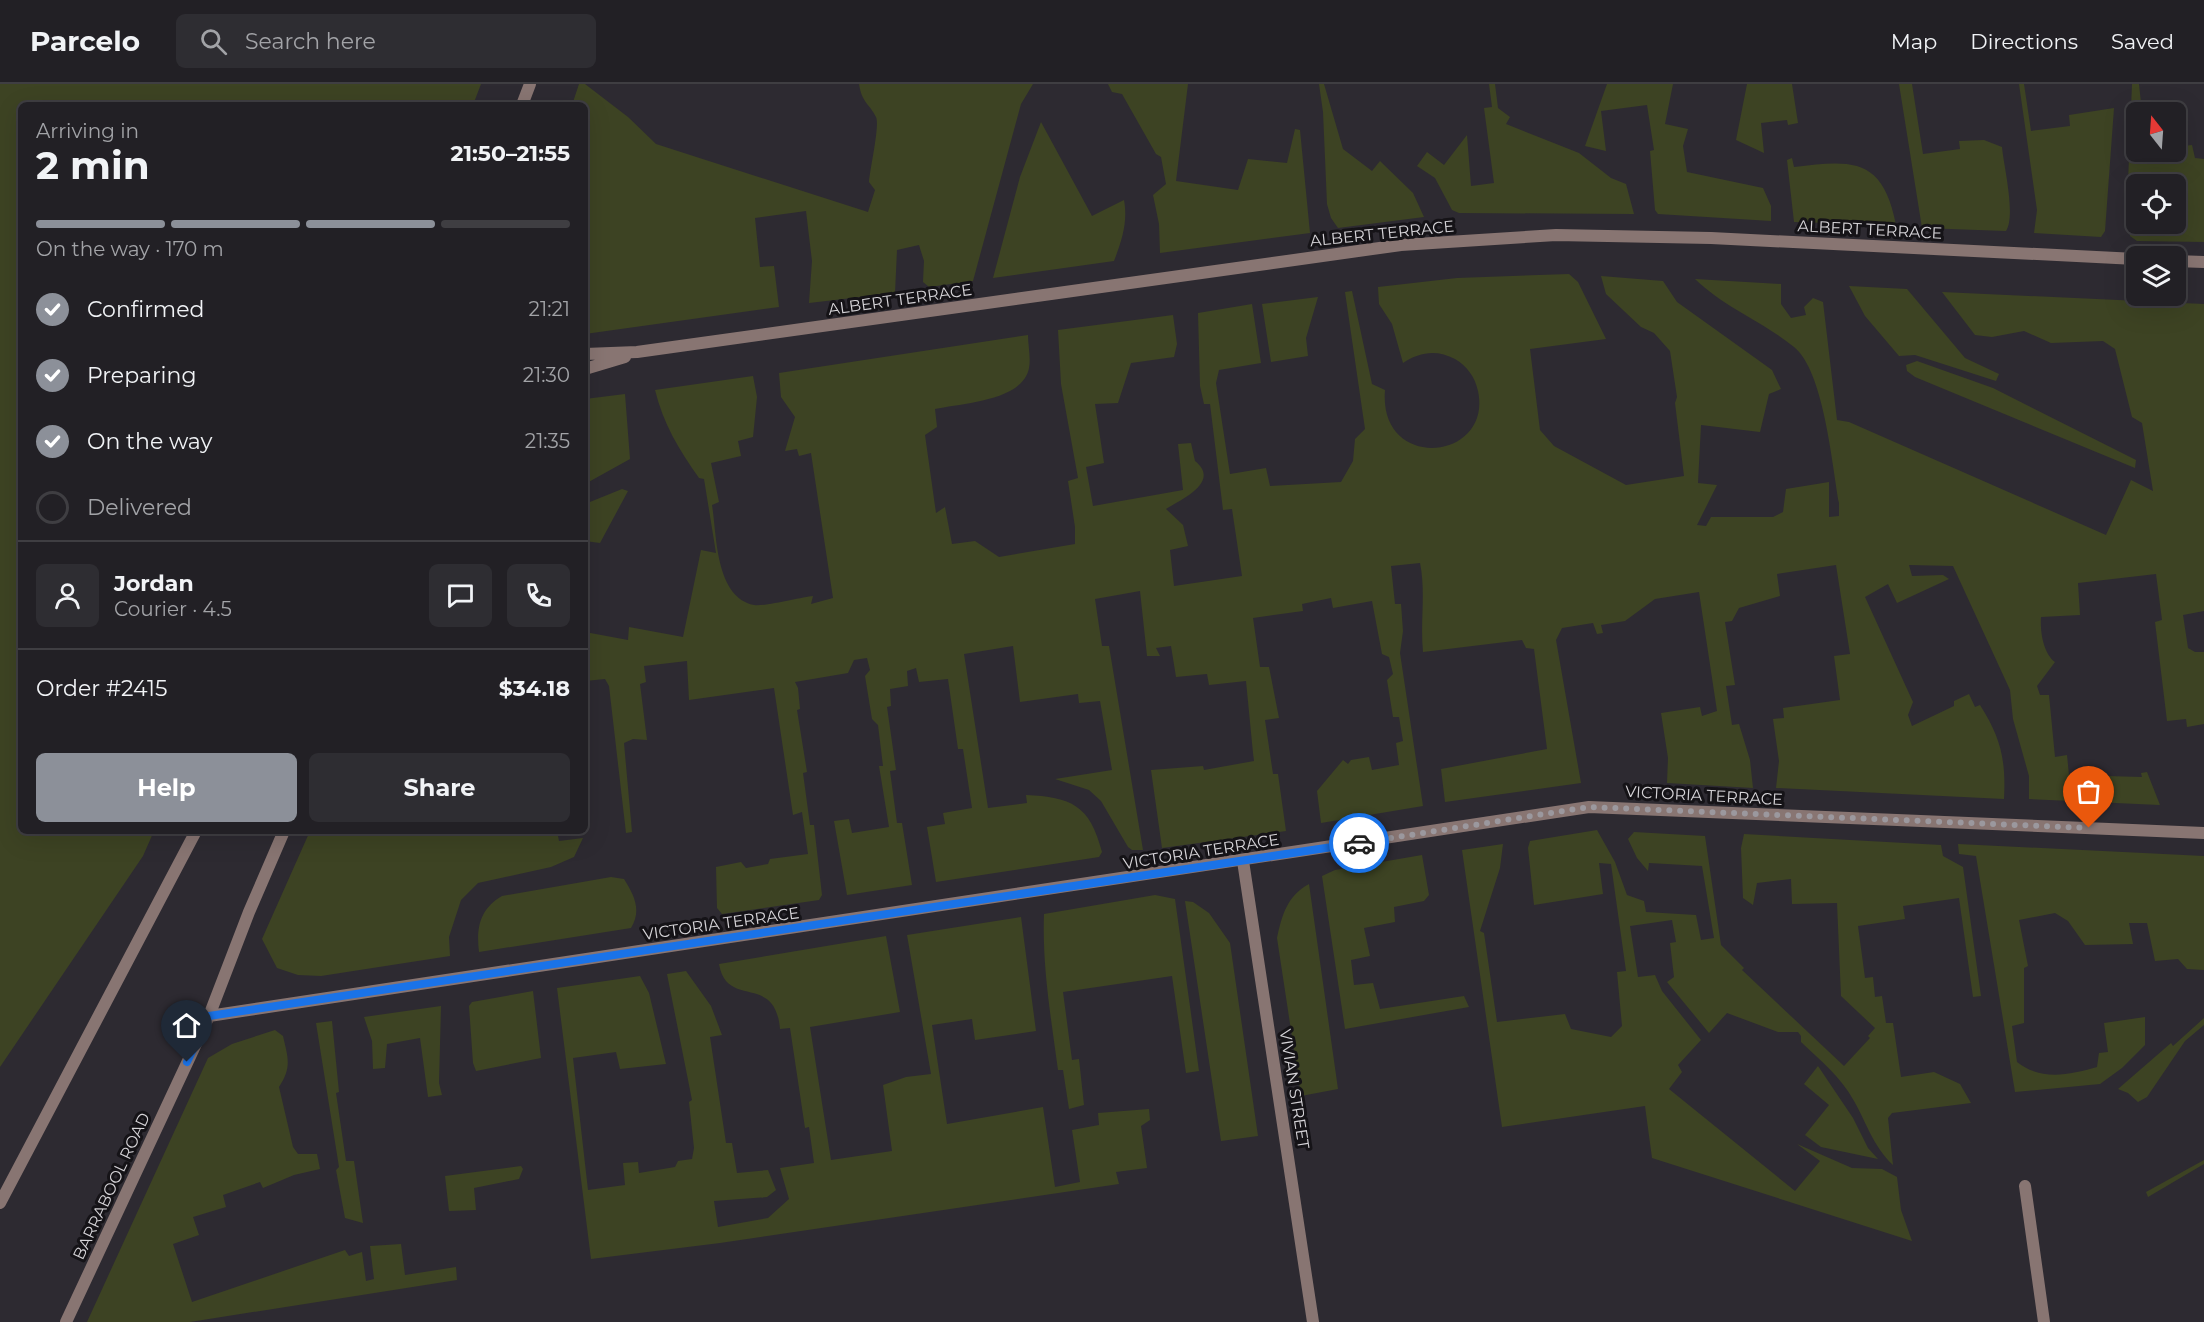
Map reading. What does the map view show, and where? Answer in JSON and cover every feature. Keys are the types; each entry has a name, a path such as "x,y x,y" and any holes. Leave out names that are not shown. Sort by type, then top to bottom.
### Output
{"street":[{"path":"523,102 530,84"},
{"name":"ALBERT TERRACE","path":"588,354 637,352 1401,244 1556,235 1690,238 2126,259"},
{"path":"2186,261 2204,262"},
{"name":"ALBERT TERRACE","path":"588,368 637,352"},
{"name":"VICTORIA TERRACE","path":"209,1016 1589,807 2204,832"},
{"path":"0,1203 194,834"},
{"name":"BARRABOOL ROAD","path":"66,1322 209,1016 249,912 283,834"},
{"name":"VIVIAN STREET","path":"1243,861 1313,1322"},
{"path":"2025,1186 2044,1322"}],"green space":[{"path":"0,84 481,84 474,102 18,102 18,834 153,834 143,856 0,1067"},
{"path":"579,84 585,84 628,117 656,144 868,212 875,190 869,182 877,122 862,95 859,84 1033,84 1021,104 973,281 929,287 923,282 924,261 919,245 897,250 895,293 809,303 812,261 806,211 755,218 760,267 774,266 779,307 588,334 588,102 573,102"},
{"path":"1108,84 1188,84 1176,181 1238,190 1248,159 1287,163 1295,129 1300,130 1310,233 1160,253 1159,224 1153,195 1166,184 1161,157 1156,154 1122,94 1112,92"},
{"path":"1319,84 1324,84 1343,149 1372,171 1380,161 1413,193 1424,217 1338,228 1331,218 1327,204 1323,112"},
{"path":"1489,84 1495,84 1498,108 1510,117 1506,124 1579,153 1611,178 1626,184 1634,214 1459,213 1452,210 1435,178 1417,166 1427,152 1444,165 1467,135 1471,186 1494,183 1484,108 1492,107"},
{"path":"1607,84 1673,84 1665,124 1688,129 1683,146 1687,172 1763,188 1771,206 1771,221 1658,214 1655,210 1650,151 1654,150 1647,105 1601,111 1606,151 1585,146"},
{"path":"1747,84 1792,84 1798,123 1788,125 1787,120 1761,123 1764,153 1736,140"},
{"path":"1899,84 1912,84 1923,154 1960,149 1959,141 1984,140 2002,147 2010,203 2009,224 2006,231 1922,228"},
{"path":"2019,84 2024,84 2031,131 2070,126 2069,115 2114,108 2105,231 2101,237 2034,233 2037,210"},
{"path":"2132,84 2139,84 2141,102 2131,102"},
{"path":"1041,122 1092,216 1124,200 1125,223 1120,246 1114,261 993,278 1020,177"},
{"path":"2192,145 2195,158 2204,159 2204,242 2137,241 2130,234 2186,234 2186,174 2128,174 2129,162 2186,162 2186,146"},
{"path":"1792,158 1794,167 1848,164 1862,168 1873,175 1883,186 1896,225 1794,222 1787,160"},
{"path":"1569,274 1578,282 1606,339 1530,349 1540,430 1554,446 1626,485 1684,476 1675,403 1677,397 1670,351 1654,333 1641,327 1606,294 1601,276 1663,281 1677,302 1772,370 1781,389 1769,394 1760,432 1701,425 1698,483 1717,485 1697,525 1706,526 1711,517 1773,517 1783,512 1786,489 1829,482 1829,517 1839,516 1830,443 1820,397 1804,359 1782,338 1719,298 1695,279 1781,284 1781,304 1791,318 1806,315 1804,307 1813,298 1823,302 1837,420 1849,422 2106,535 2131,480 2153,491 2142,423 2132,417 2115,349 2103,341 2051,343 2024,331 1992,337 1975,335 1942,292 2126,300 2126,306 2204,304 2204,611 2183,615 2188,648 2195,652 2204,652 2204,724 2187,727 2186,719 2167,721 2155,622 2162,620 2156,574 2078,583 2080,615 2041,617 2043,641 2055,662 2037,686 2040,695 2049,695 2055,757 2067,755 2069,775 2142,777 2141,773 2147,772 2160,805 2029,799 2029,776 2013,719 2010,690 1953,566 1909,565 1912,576 1943,575 1949,579 1897,603 1888,584 1865,597 1913,702 1908,715 1912,726 1954,706 1954,701 1969,694 1975,707 1980,705 1993,728 2001,750 2004,799 1776,788 1779,761 1773,719 1784,718 1783,708 1840,700 1834,656 1850,654 1836,565 1777,574 1780,596 1739,608 1732,621 1725,622 1735,685 1726,686 1732,725 1739,724 1750,760 1753,788 1667,783 1668,758 1661,713 1700,707 1702,716 1717,711 1699,592 1655,599 1625,621 1601,625 1603,633 1597,634 1593,623 1562,628 1556,640 1581,783 1445,802 1441,769 1547,749 1534,649 1526,648 1522,640 1423,652 1423,585 1420,563 1391,566 1395,604 1401,604 1403,631 1400,653 1423,806 1321,823 1317,791 1343,760 1348,764 1351,760 1369,757 1372,770 1399,765 1396,743 1403,741 1399,717 1393,717 1387,680 1393,674 1389,657 1382,654 1372,601 1333,608 1331,598 1302,604 1303,611 1253,618 1260,667 1269,667 1279,718 1265,720 1273,774 1278,774 1286,831 1162,848 1151,770 1203,766 1204,770 1254,761 1246,681 1209,685 1207,674 1176,677 1171,646 1156,648 1160,656 1147,656 1140,591 1095,599 1102,646 1109,646 1143,850 1132,850 1128,847 1101,801 1089,790 1055,779 1112,770 1100,701 1079,703 1078,694 1020,702 1013,646 964,654 988,808 1027,803 1026,795 1055,798 1067,802 1085,814 1091,824 1102,852 1099,857 936,882 927,827 945,824 943,813 972,808 963,749 958,749 948,679 919,682 916,668 907,671 908,686 890,689 891,706 887,707 896,770 890,771 897,823 902,823 912,885 847,895 834,821 849,819 852,833 889,827 879,766 883,766 878,725 872,719 865,676 870,670 867,658 854,660 848,673 795,682 798,688 800,709 797,710 807,772 803,773 810,825 814,825 822,895 819,900 722,914 717,908 716,867 741,862 746,868 768,864 770,859 808,854 802,812 793,815 774,688 689,700 687,661 644,666 646,682 640,684 647,740 633,739 624,743 632,832 626,833 609,686 605,679 588,681 588,633 628,640 629,627 683,637 701,550 716,553 704,479 699,478 672,436 655,390 753,376 757,397 753,437 738,441 741,456 711,463 719,502 712,505 720,563 725,578 741,600 759,605 813,596 811,604 833,598 811,453 799,456 797,449 785,451 795,417 781,397 779,373 1028,335 1030,364 1024,379 1016,387 990,399 935,409 937,427 925,435 936,513 945,507 952,544 975,541 999,557 1075,544 1075,527 1068,481 1078,478 1061,384 1058,330 1173,315 1177,344 1174,357 1131,363 1118,403 1095,404 1104,463 1086,467 1093,506 1183,490 1178,444 1191,443 1195,461 1202,469 1204,476 1196,489 1166,509 1183,525 1188,546 1170,550 1174,586 1242,576 1232,509 1223,510 1210,404 1204,404 1200,386 1198,313 1252,304 1261,363 1219,370 1216,383 1230,474 1266,468 1270,486 1341,482 1353,461 1355,439 1365,429 1345,292 1352,291 1372,384 1385,390 1388,417 1399,435 1415,445 1434,448 1453,443 1469,432 1478,414 1478,391 1473,377 1459,362 1442,354 1422,354 1403,363 1392,324 1379,304 1378,287 1457,278"},
{"path":"1849,286 1907,289 1965,358 1999,374 1996,381 1915,355 1899,356 1865,316"},
{"path":"1318,297 1306,338 1308,356 1271,362 1262,304"},
{"path":"1917,361 1993,388 2136,460 2135,468 1915,377 1907,371 1906,365"},
{"path":"625,394 630,459 588,482 588,399"},
{"path":"622,489 628,491 600,543 588,541 588,503"},
{"path":"1597,830 1615,862 1627,895 1644,901 1646,912 1696,915 1701,940 1714,938 1702,866 1649,863 1648,871 1637,858 1628,839 1634,832 1705,836 1721,945 1744,968 1742,970 1844,1066 1870,1038 1868,1036 1875,1028 1841,996 1837,903 1792,904 1791,879 1757,883 1753,905 1743,898 1741,848 1744,834 1941,845 1943,856 1963,867 1981,996 1973,997 1959,898 1903,906 1905,919 1858,926 1865,978 1873,977 1875,997 1882,996 1886,1023 1893,1023 1901,1077 1934,1072 1960,1084 1971,1103 1892,1113 1888,1118 1893,1165 1875,1142 1849,1092 1830,1069 1801,1042 1798,1032 1778,1032 1727,1013 1709,1033 1667,982 1674,977 1670,943 1676,942 1672,920 1630,926 1638,977 1655,975 1662,991 1701,1040 1678,1065 1682,1072 1669,1089 1795,1191 1820,1161 1797,1144 1852,1168 1882,1169 1897,1177 1901,1210 1912,1241 1652,1158 1645,1106 1502,1127 1462,850 1503,844 1500,868 1480,931 1484,933 1497,1022 1565,1014 1571,1029 1611,1037 1622,1026 1617,972 1626,971 1611,864 1599,863 1603,894 1534,905 1528,848 1530,841"},
{"path":"309,834 558,834 559,841 583,838 574,857 551,867 478,883 461,900 449,937 450,956 321,976 298,975 277,968 262,939"},
{"path":"1958,844 2204,856 2204,970 2187,969 2178,959 2155,961 2147,923 2129,923 2133,944 2085,945 2068,921 2055,913 2019,920 2028,966 2024,968 2024,1023 2012,1026 2017,1062 2036,1072 2056,1075 2097,1067 2099,1053 2108,1052 2104,1023 2145,1017 2145,1045 2122,1068 2100,1084 2015,1092 1976,856 1959,854"},
{"path":"1422,855 1429,895 1424,901 1394,907 1395,922 1364,928 1370,956 1351,960 1354,985 1373,983 1380,1009 1464,996 1469,1007 1345,1029 1322,876 1335,870"},
{"path":"611,877 624,879 634,897 636,915 631,928 479,952 478,935 481,920 489,907 502,896"},
{"path":"1309,884 1338,1089 1301,1096 1277,938 1291,900 1295,894"},
{"path":"1155,895 1175,899 1199,1071 1186,1073 1172,976 1063,992 1072,1060 1079,1059 1084,1105 1069,1109 1063,1070 1058,1070 1050,1012 1044,953 1044,914"},
{"path":"1185,901 1193,902 1209,913 1230,943 1258,1136 1221,1141"},
{"path":"1021,917 1036,1031 975,1040 972,1019 932,1025 947,1124 1043,1107 1055,1187 1080,1182 1072,1130 1099,1125 1098,1113 1149,1109 1150,1120 1141,1126 1147,1168 1116,1172 1119,1184 720,1243 591,1259 557,988 640,976 649,993 666,1064 620,1069 616,1052 573,1058 588,1190 625,1185 623,1163 638,1162 639,1173 675,1167 678,1161 692,1159 694,1148 689,1102 692,1100 667,974 686,971 711,1006 722,1035 710,1037 726,1143 732,1143 737,1173 768,1170 776,1190 767,1197 714,1201 718,1227 768,1218 789,1199 780,1168 814,1163 809,1127 805,1128 790,1028 780,1029 776,1012 769,1001 731,986 724,978 719,964 886,936 900,1012 810,1027 831,1160 892,1151 883,1085 906,1077 931,1074 907,935"},
{"path":"533,991 541,1058 476,1071 473,1063 469,1006 472,1002"},
{"path":"441,1006 439,1083 442,1095 428,1097 420,1038 387,1044 385,1068 373,1069 372,1041 364,1017"},
{"path":"2204,1018 2204,1025 2185,1041 2147,1097 2138,1102 2128,1093 2118,1089 2171,1043 2173,1046"},
{"path":"332,1021 339,1092 336,1093 346,1161 354,1161 363,1223 345,1218 336,1170 339,1167 316,1023"},
{"path":"275,1030 283,1036 287,1057 286,1074 279,1087 293,1147 298,1154 317,1154 320,1169 294,1175 263,1188 260,1182 223,1195 226,1207 193,1217 199,1235 173,1244 192,1302 345,1250 349,1256 362,1252 366,1281 374,1279 370,1246 401,1244 405,1275 456,1267 457,1280 190,1322 87,1322 208,1058 232,1044"},
{"path":"1818,1066 1853,1118 1868,1148 1878,1159 1821,1147 1805,1135 1829,1105 1804,1084"},
{"path":"2204,1160 2204,1164 2148,1197 2146,1192"},
{"path":"521,1166 523,1169 519,1179 474,1188 476,1210 449,1211 445,1176"}],"way so far":[{"path":"1359,843 1589,807 2089,828"}],"route":[{"path":"187,1062 209,1016 1359,843"}]}
